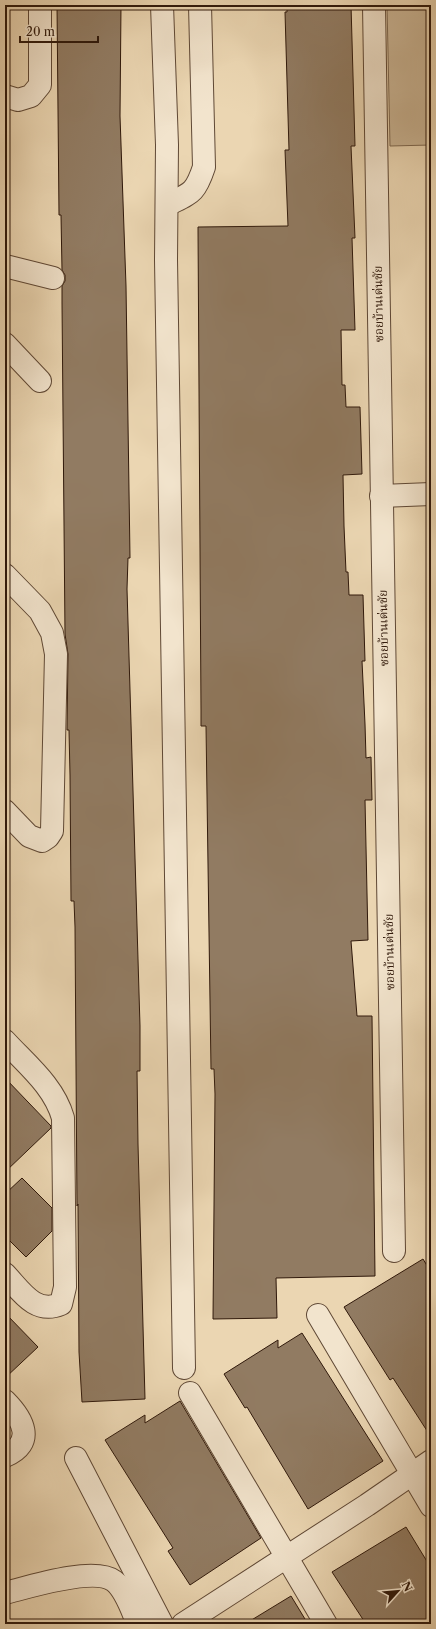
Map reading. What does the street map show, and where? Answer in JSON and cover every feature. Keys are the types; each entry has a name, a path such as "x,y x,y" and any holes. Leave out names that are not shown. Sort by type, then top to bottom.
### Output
{"street":[{"path":"5,96 18,100 31,96 40,85 40,5"},
{"path":"162,5 167,145 184,1368"},
{"path":"167,205 189,194 198,186 204,167 200,5"},
{"name":"ซอยบ้านเด่นชัย","path":"374,5 394,1251"},
{"path":"5,266 53,278"},
{"path":"5,344 40,381"},
{"path":"381,496 431,494"},
{"path":"5,575 40,611 52,633 56,654 52,831 42,842 29,836 5,811"},
{"path":"5,1041 50,1088 59,1103 64,1118 65,1287 61,1304 52,1308 38,1306 5,1274"},
{"path":"318,1315 431,1506"},
{"path":"190,1393 326,1624"},
{"path":"5,1401 15,1411 22,1423 24,1433 21,1446 13,1453 5,1456"},
{"path":"76,1458 162,1624"},
{"path":"183,1624 431,1461"},
{"path":"5,1593 86,1575 101,1575 114,1581 123,1592 138,1624"}],"shaded area":[{"path":"387,5 431,5 431,145 390,146"}],"building":[{"path":"57,5 121,5 120,116 126,286 130,558 128,558 127,589 140,1026 140,1071 137,1071 145,1399 82,1402 79,1352 75,927 74,901 71,901 69,730 67,730 68,654 65,634 62,286 65,281 65,275 62,270 61,215 59,215"},
{"path":"287,5 351,5 355,146 351,146 355,238 352,238 355,330 341,330 342,385 345,385 346,407 360,407 362,474 343,475 344,526 346,572 348,572 349,595 363,595 365,661 362,661 366,758 371,757 372,800 365,800 368,940 351,941 357,1016 372,1016 375,1276 276,1278 277,1318 213,1319 215,1094 214,1069 211,1069 206,726 201,726 198,227 288,226 285,150 289,150 285,12 287,12"},
{"path":"5,1078 51,1126 51,1128 5,1172"},
{"path":"22,1178 52,1208 52,1231 26,1257 5,1236 5,1194"},
{"path":"423,1259 431,1272 431,1437 393,1378 390,1380 344,1307"},
{"path":"5,1313 38,1347 5,1378"},
{"path":"302,1333 383,1461 308,1509 247,1407 245,1408 224,1374 278,1340 278,1348"},
{"path":"180,1401 261,1538 190,1585 168,1551 173,1548 105,1440 145,1415 145,1423"},
{"path":"406,1527 431,1568 431,1619 423,1624 366,1624 332,1572"},
{"path":"291,1596 308,1624 245,1624"}]}
